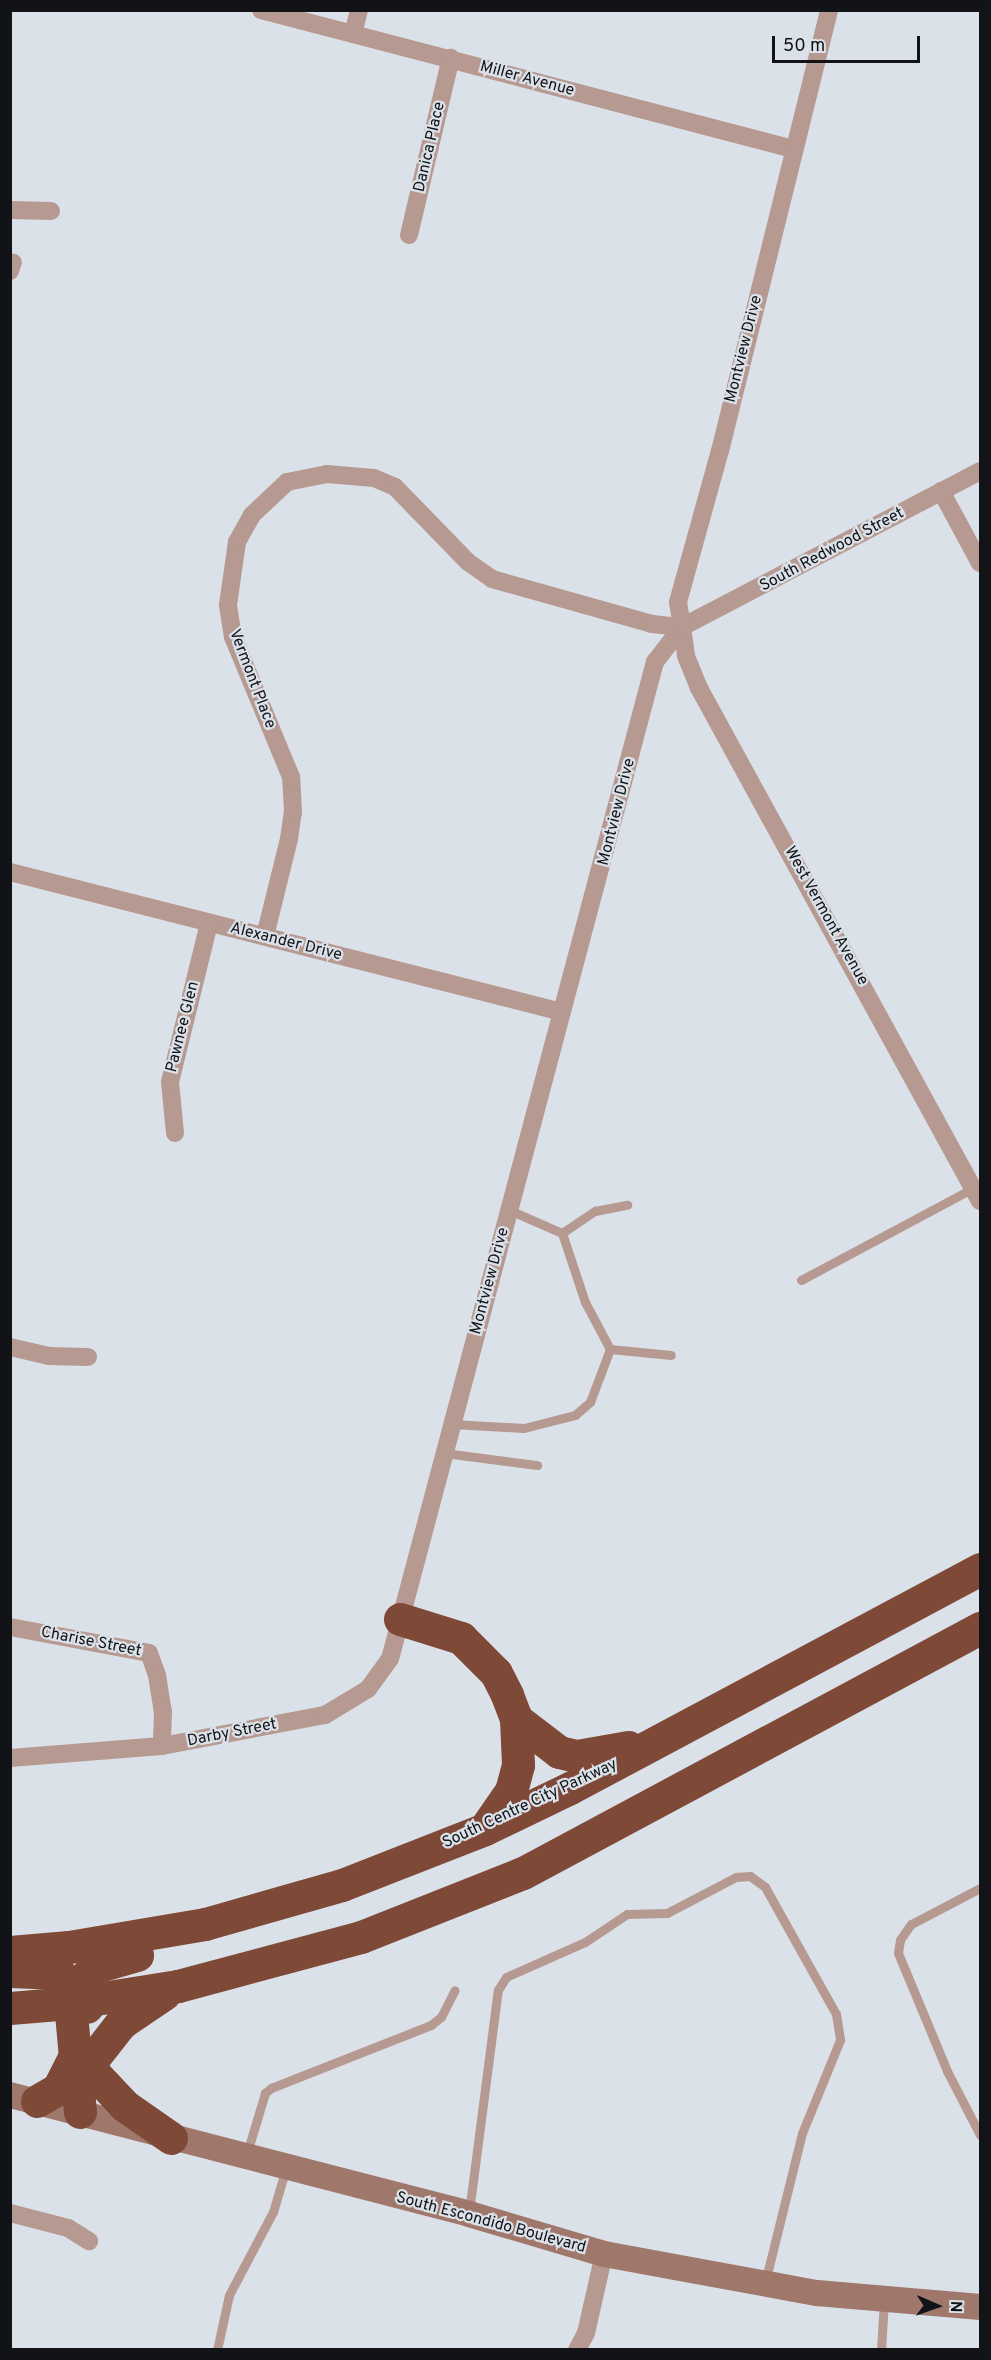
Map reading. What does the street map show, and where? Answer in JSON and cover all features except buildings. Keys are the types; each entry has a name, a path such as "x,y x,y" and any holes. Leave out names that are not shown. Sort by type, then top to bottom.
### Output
{"highway":[{"name":"South Centre City Parkway","path":"10,1952 69,1947 205,1924 342,1885 485,1828 656,1743 981,1569"},
{"path":"400,1619 445,1630 472,1646 496,1673 516,1719 518,1765 511,1791 485,1828"},
{"path":"10,2008 178,1986 361,1937 523,1873 981,1628"},
{"path":"516,1719 559,1752 578,1756 656,1743"},
{"path":"77,1998 92,1968 104,1962 192,1943 205,1924"},
{"path":"10,1971 58,1973 77,1998 87,2063 89,2115"},
{"path":"24,2098 58,2089 87,2063 121,2023 178,1986"},
{"path":"87,2063 125,2106 171,2138"}],"main road":[{"name":"South Escondido Boulevard","path":"24,2098 469,2214 603,2254 765,2285 884,2301 981,2307"}],"street":[{"name":"Miller Avenue","path":"261,10 793,149"},
{"path":"353,34 359,10"},
{"name":"Montview Drive","path":"400,1619 656,662 682,627 678,602 720,451 829,10"},
{"name":"Danica Place","path":"410,235 451,58"},
{"path":"10,210 51,211"},
{"name":"South Redwood Street","path":"682,627 981,471"},
{"name":"Vermont Place","path":"265,936 289,839 293,812 291,777 233,637 228,605 237,542 252,514 287,482 327,474 374,478 395,487 468,562 492,579 652,624 682,627"},
{"path":"941,491 981,563"},
{"name":"West Vermont Avenue","path":"682,627 686,656 699,688 977,1194"},
{"name":"Alexander Drive","path":"10,872 562,1012"},
{"name":"Pawnee Glen","path":"175,1132 170,1082 209,923"},
{"path":"10,1347 48,1356 88,1357"},
{"name":"Darby Street","path":"10,1758 162,1746 325,1715 368,1689 390,1659 400,1619"},
{"name":"Charise Street","path":"10,1626 149,1653 158,1675 163,1711 162,1746"},
{"path":"10,2214 68,2228 89,2241"},
{"path":"577,2349 586,2333 603,2254"}],"lane":[{"path":"801,1280 977,1194"},
{"path":"562,1233 594,1211 627,1204"},
{"path":"452,1424 524,1428 575,1415 590,1402 610,1349 585,1302 562,1233 509,1210"},
{"path":"610,1349 671,1355"},
{"path":"444,1453 537,1465"},
{"path":"469,2214 498,1990 506,1977 585,1942 627,1914 667,1913 736,1878 750,1876 765,1887 836,2014 840,2040 801,2133 765,2285"},
{"path":"981,1888 910,1924 900,1940 898,1953 947,2071 981,2134"},
{"path":"246,2156 265,2093 271,2088 431,2025 441,2017 455,1990"},
{"path":"217,2349 229,2295 273,2212 286,2168"},
{"path":"881,2349 884,2301"}]}
